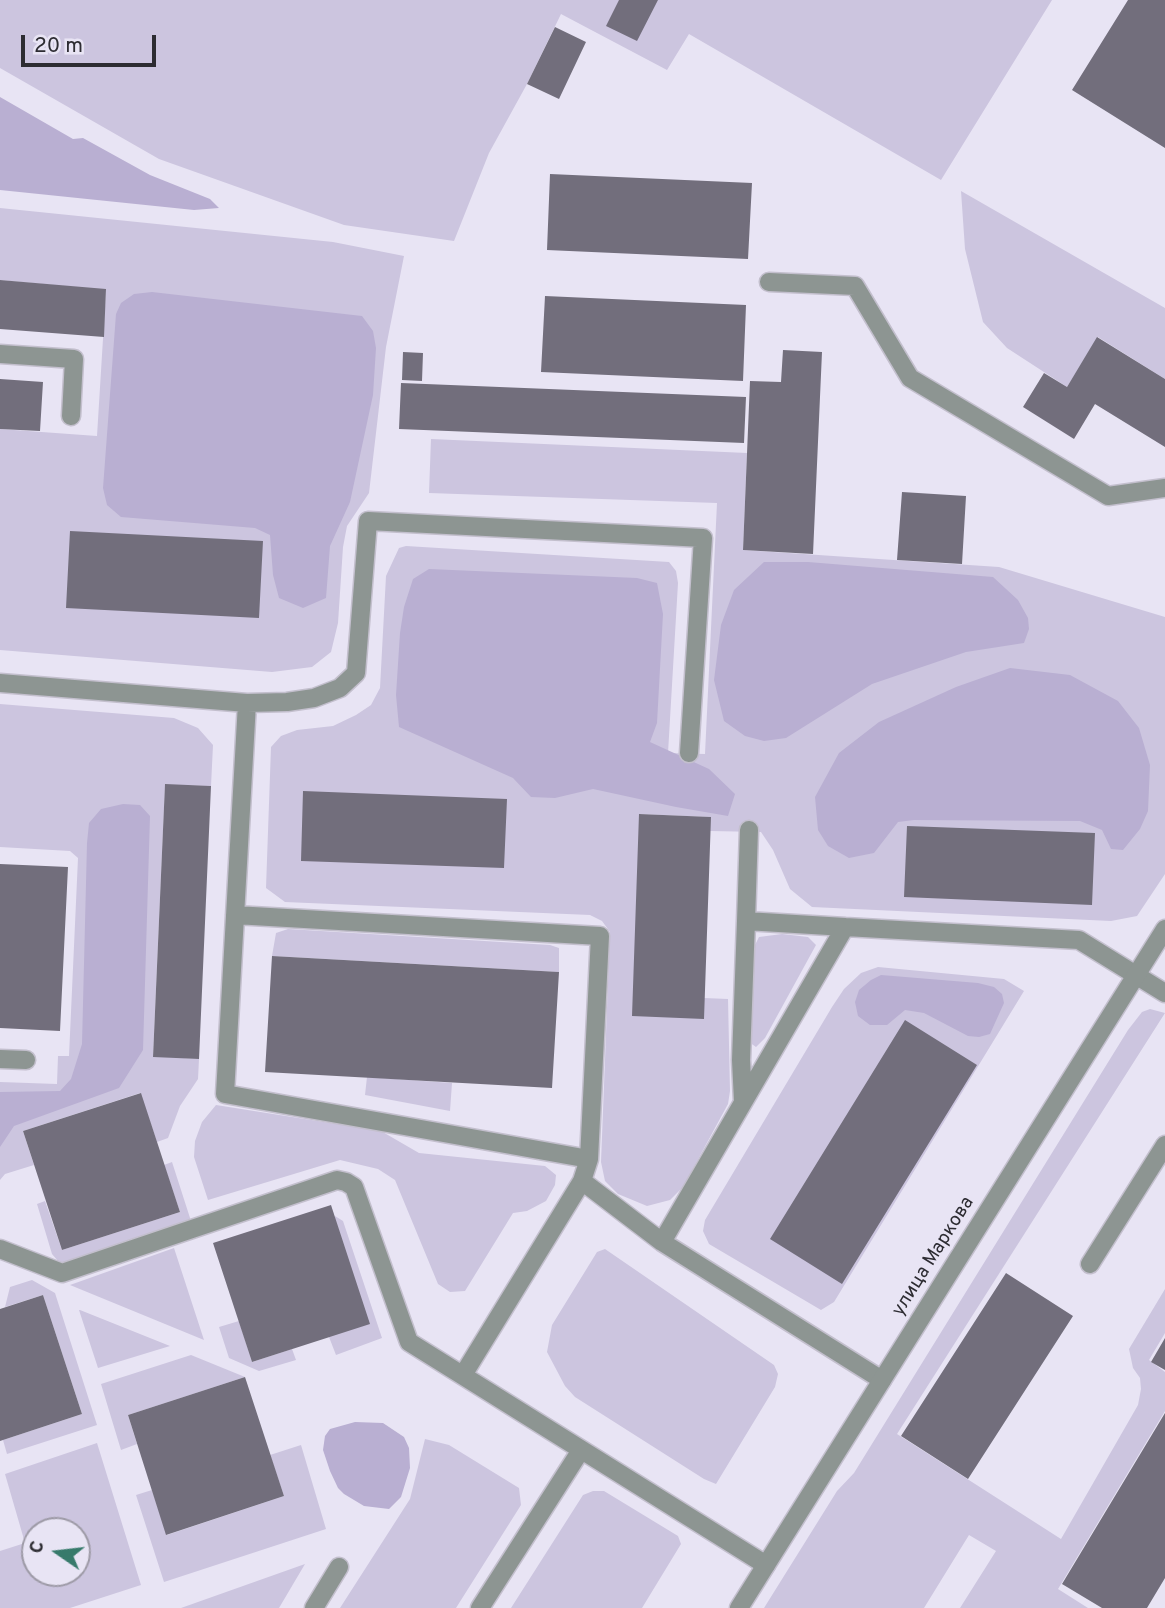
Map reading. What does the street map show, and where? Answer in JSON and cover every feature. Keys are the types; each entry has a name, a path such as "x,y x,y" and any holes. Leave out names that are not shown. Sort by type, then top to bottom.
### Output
{"street":[{"path":"769,282 855,286 910,379 1108,496 1165,488"},
{"path":"0,354 74,359 71,416"},
{"path":"0,683 247,702 287,702 314,698 340,688 356,673 368,522 703,538 690,753"},
{"path":"247,702 225,1094 589,1159"},
{"path":"743,1101 741,1060 749,830"},
{"path":"235,915 600,936 589,1159 582,1181 463,1375"},
{"path":"746,921 1079,940 1165,993"},
{"path":"662,1242 845,927"},
{"name":"улица Маркова","path":"739,1608 1165,929"},
{"path":"0,1059 26,1060"},
{"path":"1090,1264 1165,1145"},
{"path":"0,1249 62,1273 337,1180 346,1182 354,1187 409,1342 766,1565"},
{"path":"582,1181 662,1242 883,1380"},
{"path":"480,1608 582,1450"},
{"path":"314,1608 339,1567"}],"shaded area":[{"path":"0,0 1052,0 941,180 689,34 667,70 561,14 489,153 454,241 344,225 159,159 0,68"},
{"path":"0,97 73,139 83,138 150,175 210,199 219,208 194,210 0,190"},
{"path":"961,191 1165,308 1165,379 1098,337 1067,387 1007,348 983,322 965,249"},
{"path":"0,208 333,242 404,256 386,347 369,493 347,526 338,623 331,652 312,667 272,672 0,650 0,429 97,436 106,290 0,280"},
{"path":"152,292 362,316 373,331 376,348 373,395 350,502 330,546 326,598 303,608 279,598 273,575 270,535 255,528 121,517 107,505 103,488 116,314 121,303 134,294"},
{"path":"431,439 747,453 743,550 999,567 1165,617 1165,874 1137,916 1111,921 812,907 790,889 773,850 761,832 710,831 710,817 639,814 704,998 728,999 730,1091 728,1104 683,1187 670,1200 647,1206 618,1194 605,1181 601,1162 610,932 602,921 590,915 285,902 266,888 271,747 281,736 297,730 333,726 371,705 380,688 386,576 399,548 406,546 669,562 676,571 678,583 668,753 705,754 717,503 429,493"},
{"path":"764,562 808,562 993,577 1018,600 1028,618 1029,629 1024,643 966,652 872,684 786,738 764,741 745,736 724,721 714,680 721,625 734,590"},
{"path":"429,569 637,578 657,583 663,614 657,723 650,742 709,769 735,794 728,816 593,789 555,798 531,797 513,778 399,727 396,695 404,607 413,579"},
{"path":"1010,668 1070,675 1118,701 1139,728 1150,765 1148,811 1140,829 1123,850 1111,849 1102,830 1080,821 914,820 898,822 874,853 849,858 828,846 818,830 815,797 839,753 879,722 956,687"},
{"path":"0,704 174,718 198,728 213,745 211,786 165,785 153,1056 199,1059 198,1079 180,1106 168,1138 157,1142 140,1093 23,1131 34,1165 5,1174 0,1180 0,1082 57,1084 58,1056 69,1056 78,858 70,851 0,847"},
{"path":"123,804 140,805 150,816 143,1050 119,1088 14,1126 0,1147 0,1092 60,1091 71,1079 82,1044 89,823 101,809"},
{"path":"288,929 550,945 559,948 559,972 272,956 276,933"},
{"path":"782,934 808,937 816,945 765,1038 756,1047 749,1042 754,947 759,937"},
{"path":"878,967 1004,979 1024,991 834,1302 821,1310 709,1244 703,1231 705,1220 832,1007 844,989 861,973"},
{"path":"881,975 978,983 994,987 1002,994 1004,1003 990,1034 979,1037 968,1036 924,1013 905,1010 887,1025 870,1025 858,1016 855,1002 859,990"},
{"path":"1150,1009 1165,1013 897,1434 1061,1539 1138,1405 1140,1378 1133,1368 1129,1349 1165,1289 1165,1333 1149,1360 1165,1372 1165,1411 1058,1589 1088,1608 960,1608 996,1551 969,1535 924,1608 764,1608 837,1491 854,1473 1128,1030 1142,1012"},
{"path":"367,1077 452,1083 450,1111 365,1095"},
{"path":"216,1105 381,1131 419,1153 545,1166 556,1175 555,1185 546,1201 527,1211 513,1213 465,1291 450,1292 438,1284 395,1180 378,1169 340,1160 208,1200 194,1157 195,1141 202,1122"},
{"path":"172,1162 191,1221 64,1263 52,1254 37,1204 45,1201 62,1250 180,1212 164,1165"},
{"path":"335,1216 343,1221 382,1338 336,1355 329,1337"},
{"path":"174,1248 204,1340 70,1285"},
{"path":"605,1249 774,1365 778,1374 775,1387 716,1484 575,1397 565,1386 547,1352 552,1325 597,1252"},
{"path":"32,1280 55,1293 97,1425 7,1454 3,1440 82,1414 43,1295 5,1307 10,1287"},
{"path":"80,1310 170,1346 98,1368"},
{"path":"239,1321 252,1362 292,1349 296,1360 259,1371 229,1358 219,1327"},
{"path":"191,1355 245,1377 128,1415 137,1444 121,1450 101,1384"},
{"path":"355,1422 383,1423 404,1437 409,1448 410,1468 401,1497 389,1509 364,1506 344,1494 330,1471 323,1450 325,1436 330,1429"},
{"path":"425,1439 449,1445 519,1488 521,1505 456,1608 340,1608 410,1499"},
{"path":"97,1443 141,1585 70,1608 0,1608 0,1551 21,1544 21,1587 91,1587 91,1517 21,1517 21,1529 5,1474"},
{"path":"301,1445 326,1529 164,1582 136,1495 152,1490 167,1535 284,1496 270,1455"},
{"path":"604,1491 678,1536 681,1544 642,1608 511,1608 583,1495"},
{"path":"305,1564 279,1608 181,1608"}],"building":[{"path":"619,0 658,0 637,41 606,26"},
{"path":"1128,0 1165,0 1165,148 1072,90"},
{"path":"555,27 586,42 559,99 527,84"},
{"path":"550,174 752,183 748,259 547,250"},
{"path":"0,280 106,289 104,337 0,329"},
{"path":"545,296 746,305 743,381 541,372"},
{"path":"1097,337 1165,379 1165,447 1095,404 1074,439 1023,407 1044,373 1067,387"},
{"path":"783,350 822,352 813,554 743,550 750,381 781,382"},
{"path":"403,352 423,353 422,381 402,380"},
{"path":"0,379 43,382 40,431 0,429"},
{"path":"401,383 746,397 744,443 399,429"},
{"path":"902,492 966,496 962,564 897,560"},
{"path":"70,531 263,541 259,618 66,608"},
{"path":"165,784 211,786 199,1059 153,1057"},
{"path":"303,791 507,799 504,868 301,861"},
{"path":"639,814 711,817 704,1019 632,1016"},
{"path":"907,826 1095,833 1092,905 904,897"},
{"path":"0,864 68,867 60,1031 0,1028"},
{"path":"272,956 559,972 552,1088 265,1072"},
{"path":"905,1020 977,1065 842,1284 770,1239"},
{"path":"141,1093 180,1212 62,1250 23,1131"},
{"path":"331,1205 370,1324 252,1362 213,1243"},
{"path":"1006,1273 1073,1316 968,1479 901,1436"},
{"path":"43,1295 82,1414 0,1441 0,1309"},
{"path":"1165,1338 1165,1370 1151,1362"},
{"path":"245,1377 284,1496 166,1535 128,1415"},
{"path":"1165,1413 1165,1578 1147,1608 1102,1608 1062,1584"}]}
